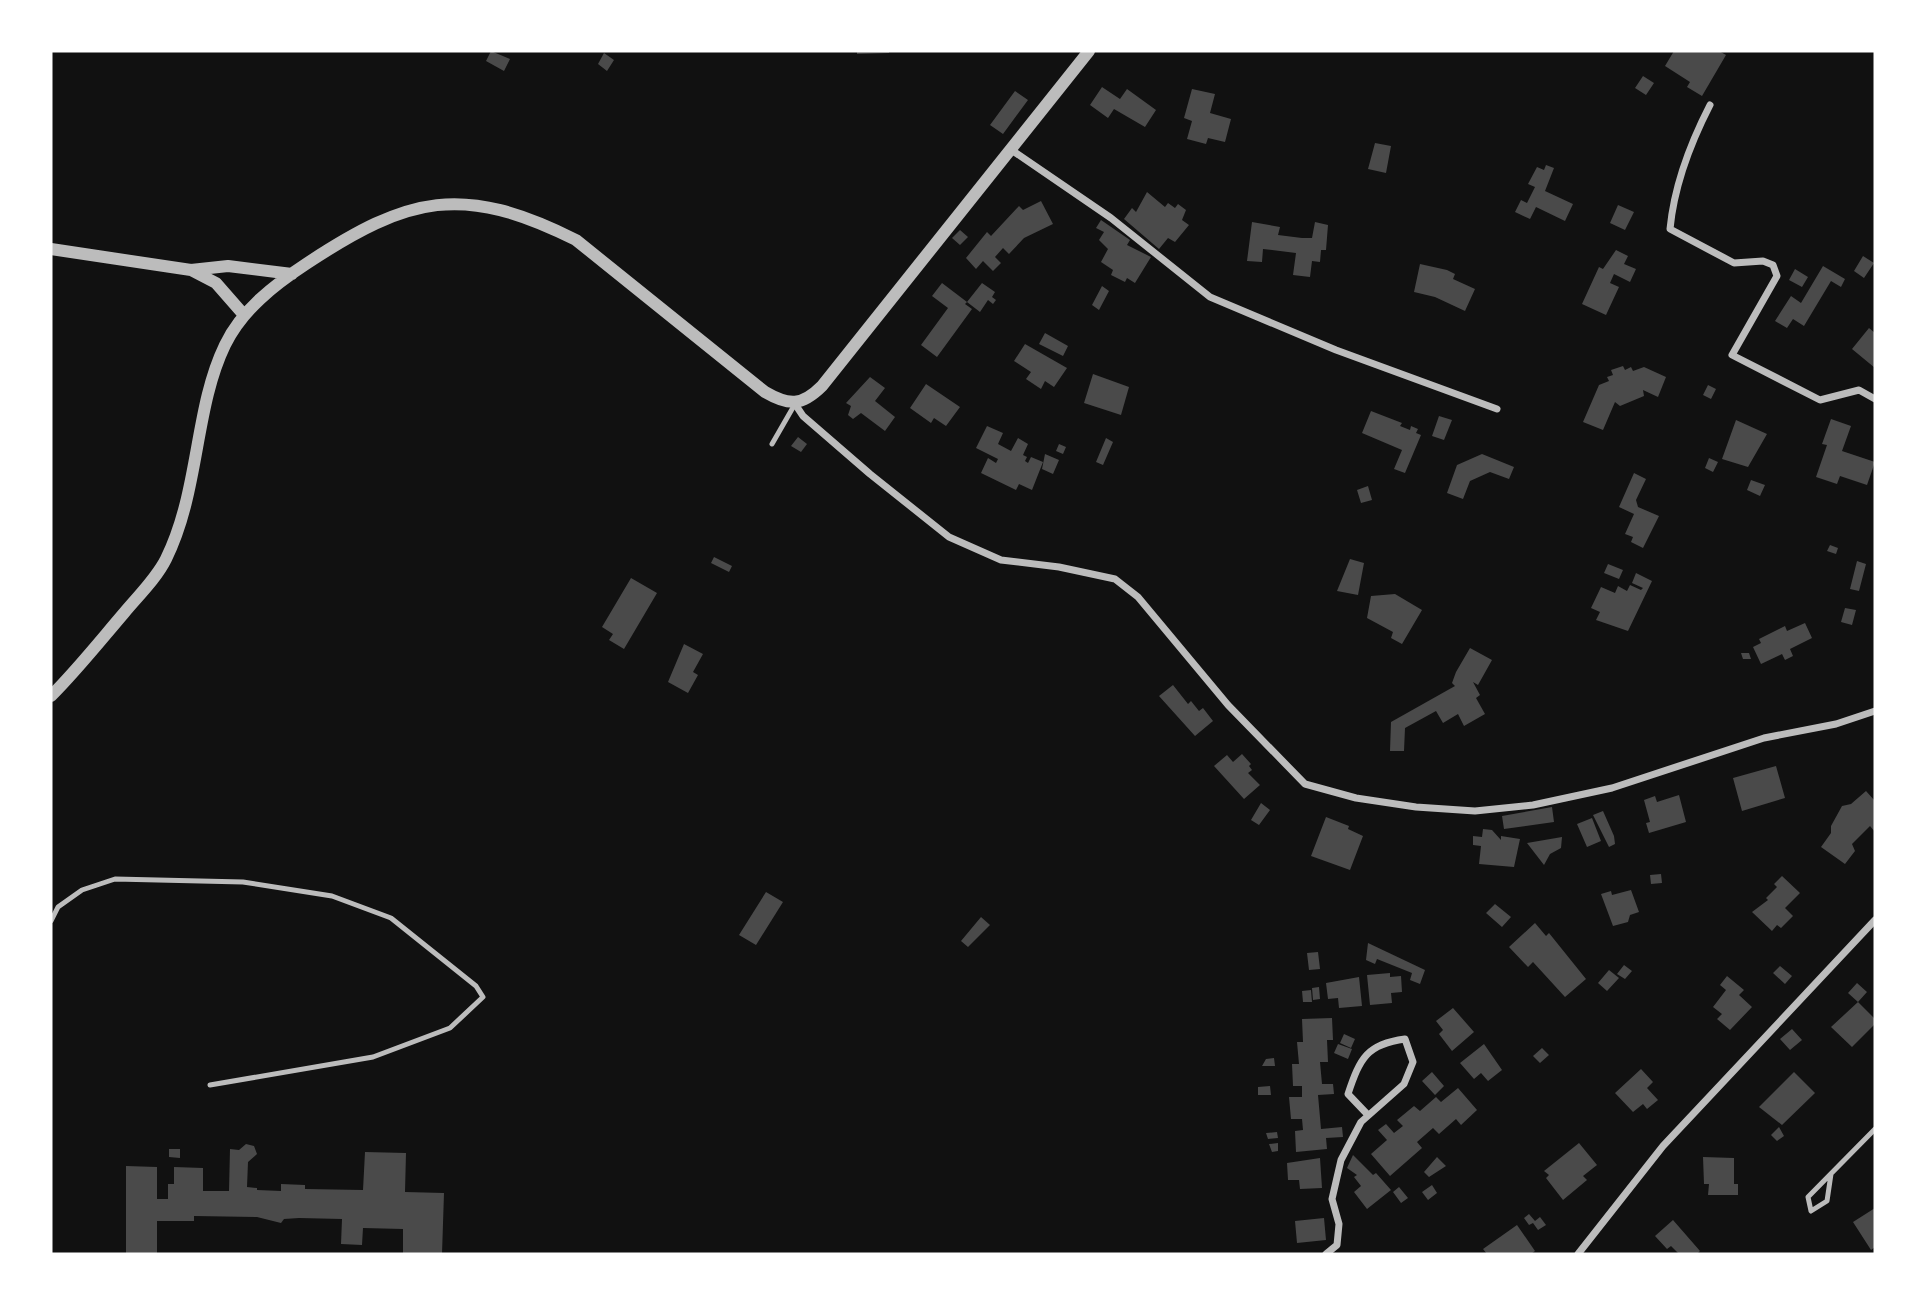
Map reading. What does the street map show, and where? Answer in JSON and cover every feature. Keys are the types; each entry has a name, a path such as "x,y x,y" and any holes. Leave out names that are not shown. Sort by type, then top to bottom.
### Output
{"street":[{"path":"51,696 70,678 165,561 186,508 216,370 224,347 244,315 292,274 356,231 402,211 430,204 452,203 501,211 549,227 576,240 765,392 781,401 795,404 809,399 822,386 1089,51"},
{"path":"1710,105 1697,131 1672,212 1670,229 1734,263 1763,261 1773,265 1777,276 1732,355 1819,400 1859,390 1875,400"},
{"path":"1009,149 1111,218 1210,297 1336,350 1497,410"},
{"path":"51,249 191,270 228,266 292,274"},
{"path":"191,270 216,282 244,315"},
{"path":"795,404 803,416 870,474 949,537 1001,560 1059,567 1115,579 1138,597 1228,705 1304,784 1356,798 1416,807 1475,811 1533,806 1612,788 1764,738 1836,724 1875,711"},
{"path":"1578,1254 1663,1146 1875,920"},
{"path":"1326,1254 1337,1245 1339,1224 1332,1199 1341,1160 1361,1122 1404,1084 1413,1062 1405,1039 1379,1043 1357,1066 1348,1094 1368,1115"}],"lane":[{"path":"772,444 795,404"},
{"path":"51,921 58,907 82,890 115,878 243,882 332,896 391,918 476,986 483,998 450,1028 373,1057 210,1085"},
{"path":"1830,1174 1827,1200 1811,1211 1808,1197 1830,1174 1875,1129"}],"building":[{"path":"491,51 510,59 504,71 486,61"},
{"path":"857,51 889,51 889,53 857,54"},
{"path":"1674,51 1719,51 1726,55 1702,96 1687,87 1690,82 1665,66"},
{"path":"604,53 614,60 607,71 598,64"},
{"path":"1643,76 1654,83 1646,95 1635,88"},
{"path":"1102,87 1120,99 1127,89 1156,110 1145,127 1114,109 1108,118 1090,105"},
{"path":"1192,89 1215,94 1210,113 1231,119 1225,142 1208,138 1206,144 1187,139 1192,121 1184,118"},
{"path":"1015,91 1028,100 1003,134 990,125"},
{"path":"1375,143 1391,146 1386,173 1368,169"},
{"path":"1546,165 1554,168 1545,191 1573,204 1565,221 1536,207 1530,219 1515,212 1521,200 1527,203 1535,187 1528,184 1537,167 1544,170"},
{"path":"1147,192 1165,207 1168,203 1175,208 1178,204 1186,210 1182,220 1189,225 1175,242 1168,238 1159,249 1124,219 1132,208 1136,212"},
{"path":"1041,201 1053,224 1024,238 1009,254 1003,248 995,257 1001,263 993,271 983,261 976,269 966,258 987,232 991,236 1019,206 1023,210"},
{"path":"1618,205 1634,212 1625,230 1610,223"},
{"path":"1101,220 1130,240 1127,245 1151,257 1135,283 1127,278 1125,282 1111,275 1113,270 1101,262 1108,249 1099,240 1104,232 1096,228"},
{"path":"1252,222 1280,227 1278,235 1302,238 1312,238 1315,222 1328,225 1326,250 1321,250 1320,262 1312,261 1310,277 1293,275 1296,253 1263,249 1262,262 1247,261"},
{"path":"960,230 968,237 960,245 952,238"},
{"path":"1616,250 1628,256 1624,264 1636,269 1630,282 1614,274 1610,283 1619,287 1606,315 1582,304 1599,267 1603,269"},
{"path":"1863,256 1874,263 1864,278 1854,271"},
{"path":"1420,264 1447,270 1455,274 1453,279 1475,289 1465,311 1435,297 1414,292"},
{"path":"1823,266 1845,279 1841,287 1831,281 1804,326 1793,319 1787,328 1775,321 1791,296 1801,303"},
{"path":"1795,269 1808,277 1802,287 1789,280"},
{"path":"942,283 972,309 937,357 921,345 948,308 932,296"},
{"path":"982,283 995,292 992,297 996,300 993,304 988,300 980,312 967,302"},
{"path":"1102,286 1109,291 1099,310 1092,305"},
{"path":"1869,328 1875,333 1875,368 1852,349"},
{"path":"1045,333 1068,346 1063,356 1039,344"},
{"path":"1025,344 1067,368 1054,387 1045,381 1041,389 1026,379 1031,372 1014,361"},
{"path":"1623,366 1625,370 1631,367 1633,371 1644,367 1666,377 1658,397 1643,390 1644,396 1620,406 1615,402 1603,430 1583,422 1599,385 1609,381 1607,377 1613,375 1611,370"},
{"path":"1093,374 1129,387 1121,415 1084,403"},
{"path":"870,377 885,388 875,401 895,417 885,431 861,413 853,419 848,415 851,406 846,403"},
{"path":"926,384 960,407 946,426 934,418 931,423 910,408"},
{"path":"1708,385 1716,389 1711,399 1703,395"},
{"path":"1371,411 1402,423 1400,426 1410,430 1411,426 1418,429 1416,433 1421,435 1405,473 1394,469 1402,450 1362,433"},
{"path":"1439,416 1452,420 1444,440 1432,436"},
{"path":"1831,419 1851,426 1842,451 1875,462 1867,485 1840,476 1837,484 1816,477 1827,445 1822,444"},
{"path":"1736,420 1767,434 1748,467 1722,459"},
{"path":"987,426 1003,433 998,444 1011,451 1018,438 1028,444 1023,455 1027,457 1025,461 1028,463 1031,457 1043,462 1032,490 1019,484 1016,490 981,473 988,458 996,463 998,459 976,448"},
{"path":"798,437 807,444 801,452 791,446"},
{"path":"1106,438 1113,442 1103,465 1096,462"},
{"path":"1059,444 1066,447 1063,454 1056,451"},
{"path":"1045,454 1059,460 1053,474 1042,469"},
{"path":"1482,454 1514,467 1509,479 1490,472 1470,481 1463,499 1447,493 1457,465"},
{"path":"1709,458 1718,462 1713,472 1705,468"},
{"path":"1634,473 1646,479 1636,500 1638,507 1659,516 1643,548 1631,542 1633,537 1625,534 1634,514 1619,507"},
{"path":"1751,480 1765,485 1760,496 1747,490"},
{"path":"1368,486 1372,500 1361,503 1357,490"},
{"path":"1830,545 1838,548 1836,554 1827,551"},
{"path":"714,557 732,566 729,572 711,563"},
{"path":"1350,559 1364,563 1358,595 1337,591"},
{"path":"1857,561 1866,564 1859,591 1850,589"},
{"path":"1608,564 1623,570 1619,579 1604,573"},
{"path":"1636,573 1652,581 1628,631 1596,620 1600,612 1591,608 1601,587 1615,593 1618,586 1627,591 1630,585 1641,590 1643,588 1632,583"},
{"path":"631,578 657,593 624,649 609,640 613,634 602,627"},
{"path":"1395,594 1422,610 1402,644 1391,638 1393,632 1367,618 1371,596"},
{"path":"1845,608 1856,610 1852,625 1841,622"},
{"path":"1805,623 1812,638 1790,649 1793,656 1785,660 1782,654 1761,664 1753,647 1761,643 1759,639 1785,626 1787,631"},
{"path":"684,644 703,654 693,672 698,675 688,693 668,682"},
{"path":"1470,648 1492,660 1478,685 1473,682 1480,695 1476,698 1485,714 1464,726 1458,714 1443,723 1436,711 1405,728 1404,751 1390,751 1391,722 1455,686 1452,683 1456,672"},
{"path":"1741,653 1749,653 1751,659 1743,659"},
{"path":"1173,685 1188,704 1191,701 1199,711 1203,708 1213,721 1195,736 1159,696"},
{"path":"1242,754 1251,764 1249,766 1252,770 1248,773 1260,785 1244,799 1214,766 1227,755 1233,762"},
{"path":"1776,766 1785,798 1742,811 1733,778"},
{"path":"1866,791 1875,801 1875,832 1870,826 1852,844 1855,851 1845,864 1821,847 1831,833 1831,826 1842,806 1851,804"},
{"path":"1679,795 1686,822 1649,833 1646,823 1650,822 1644,800 1655,796 1657,802"},
{"path":"1261,803 1270,810 1259,825 1251,820"},
{"path":"1552,807 1554,822 1504,829 1502,816"},
{"path":"1603,811 1614,836 1615,844 1609,847 1593,815"},
{"path":"1326,817 1349,826 1348,829 1363,836 1350,870 1311,856"},
{"path":"1592,818 1601,841 1587,847 1577,824"},
{"path":"1483,829 1492,830 1501,840 1501,836 1520,839 1514,867 1479,864 1481,846 1473,845 1473,836 1482,837"},
{"path":"1562,837 1561,848 1550,854 1544,865 1527,843"},
{"path":"1661,874 1662,883 1651,884 1650,875"},
{"path":"1782,876 1800,893 1785,908 1793,916 1781,928 1777,925 1772,931 1752,912 1768,900 1766,898 1777,887 1774,884"},
{"path":"1631,890 1639,912 1630,915 1628,922 1613,926 1601,894 1611,891 1612,895"},
{"path":"766,892 783,902 756,945 739,935"},
{"path":"1495,904 1511,917 1502,927 1486,913"},
{"path":"981,917 990,925 968,947 961,941"},
{"path":"1535,923 1546,936 1549,933 1586,979 1565,997 1533,962 1528,967 1509,947"},
{"path":"1368,943 1425,970 1420,984 1410,980 1412,973 1377,959 1375,964 1366,960"},
{"path":"1318,952 1320,969 1309,970 1307,953"},
{"path":"1624,965 1632,971 1625,979 1617,974"},
{"path":"1780,966 1792,976 1785,984 1773,973"},
{"path":"1609,970 1619,978 1607,991 1598,983"},
{"path":"1390,973 1390,977 1401,976 1402,992 1391,993 1392,1003 1370,1005 1367,975"},
{"path":"1727,976 1744,990 1739,995 1752,1007 1730,1030 1717,1019 1722,1014 1713,1007 1726,990 1720,985"},
{"path":"1359,977 1362,1006 1339,1008 1338,998 1328,999 1326,983"},
{"path":"1857,983 1867,992 1858,1002 1848,993"},
{"path":"1319,987 1320,999 1313,1000 1312,988"},
{"path":"1311,990 1312,1002 1303,1002 1302,991"},
{"path":"1858,1002 1875,1019 1875,1024 1852,1047 1831,1027"},
{"path":"1453,1008 1474,1032 1452,1051 1439,1034 1443,1030 1436,1021"},
{"path":"1332,1018 1333,1040 1327,1040 1328,1062 1320,1062 1322,1084 1333,1084 1334,1094 1318,1095 1321,1129 1342,1127 1343,1137 1326,1138 1327,1149 1296,1152 1295,1131 1303,1130 1302,1119 1291,1119 1289,1097 1302,1097 1302,1086 1293,1086 1292,1064 1299,1064 1297,1042 1303,1042 1302,1019"},
{"path":"1792,1029 1802,1040 1790,1050 1780,1039"},
{"path":"1344,1034 1355,1039 1351,1048 1340,1043"},
{"path":"1338,1044 1352,1049 1348,1059 1334,1053"},
{"path":"1484,1044 1502,1070 1488,1081 1481,1073 1474,1079 1460,1063"},
{"path":"1542,1048 1549,1055 1540,1063 1533,1056"},
{"path":"1274,1058 1275,1066 1262,1066 1266,1059"},
{"path":"1641,1069 1653,1082 1647,1088 1658,1100 1647,1109 1643,1104 1633,1112 1615,1093"},
{"path":"1432,1072 1444,1086 1435,1095 1422,1081"},
{"path":"1794,1072 1815,1093 1782,1125 1759,1107"},
{"path":"1270,1086 1271,1095 1258,1095 1258,1087"},
{"path":"1458,1088 1477,1110 1461,1125 1456,1119 1439,1134 1433,1128 1417,1142 1422,1148 1390,1176 1371,1154 1387,1140 1378,1130 1386,1124 1394,1133 1403,1126 1397,1120 1414,1106 1420,1111 1436,1097 1441,1102"},
{"path":"1779,1127 1784,1136 1777,1141 1771,1135"},
{"path":"1277,1132 1278,1138 1268,1139 1266,1133"},
{"path":"1278,1143 1278,1151 1272,1152 1269,1144"},
{"path":"1579,1143 1597,1165 1583,1176 1587,1180 1563,1200 1546,1178 1549,1175 1544,1171"},
{"path":"246,1144 254,1146 257,1154 248,1162 247,1187 257,1190 281,1191 281,1184 305,1185 305,1189 363,1190 365,1152 406,1153 405,1192 444,1193 442,1254 403,1254 403,1229 363,1228 362,1245 341,1244 342,1219 299,1218 284,1219 281,1223 257,1217 194,1216 194,1221 157,1221 157,1254 126,1254 126,1166 157,1167 157,1199 168,1199 168,1184 174,1184 174,1167 203,1168 203,1191 229,1191 230,1149 239,1150"},
{"path":"169,1149 180,1149 180,1158 169,1157"},
{"path":"1353,1155 1373,1175 1376,1173 1391,1190 1367,1209 1354,1192 1361,1186 1354,1177 1357,1175 1347,1168"},
{"path":"1437,1157 1446,1166 1429,1177 1424,1172"},
{"path":"1703,1157 1734,1158 1734,1184 1738,1184 1738,1195 1708,1195 1709,1184 1704,1184"},
{"path":"1320,1158 1322,1188 1300,1189 1299,1180 1288,1180 1287,1163"},
{"path":"1432,1185 1437,1193 1428,1200 1422,1192"},
{"path":"1399,1187 1408,1198 1401,1203 1393,1192"},
{"path":"1875,1208 1875,1247 1871,1250 1853,1222"},
{"path":"1529,1214 1535,1221 1540,1217 1546,1225 1538,1230 1533,1223 1529,1225 1524,1218"},
{"path":"1324,1218 1326,1240 1297,1243 1295,1221"},
{"path":"1673,1220 1700,1251 1697,1254 1679,1254 1671,1246 1667,1249 1655,1236"},
{"path":"1517,1225 1535,1251 1531,1254 1487,1254 1483,1249"}]}
